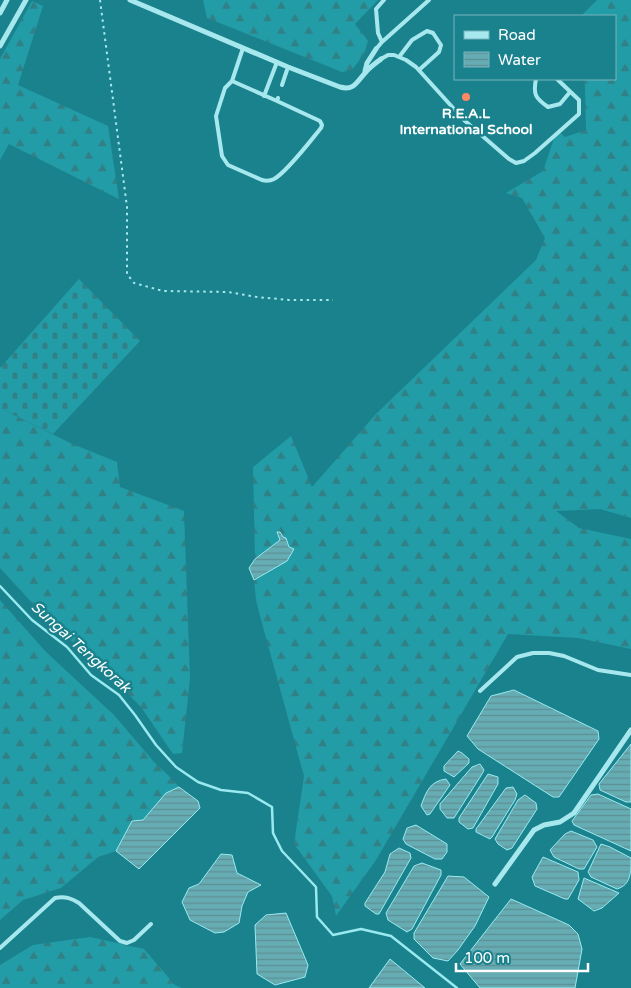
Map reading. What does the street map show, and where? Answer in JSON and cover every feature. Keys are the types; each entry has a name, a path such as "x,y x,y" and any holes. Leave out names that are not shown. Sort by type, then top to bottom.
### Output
{"street":[{"path":"0,13 7,0"},
{"path":"0,46 26,0"},
{"path":"130,0 288,67 347,89 352,87 365,72 381,59"},
{"path":"0,32 6,34"},
{"path":"365,72 367,63 376,49"},
{"path":"495,884 534,830 544,825 560,822 574,813 631,730"}],"lane":[{"path":"382,42 378,33 376,9 384,0"},
{"path":"376,49 428,0"},
{"path":"399,57 412,40 427,31 434,34 441,45 439,52 419,70"},
{"path":"232,81 264,96 277,99 320,121 322,125 290,165 275,178 268,181 228,165 222,156 216,116 225,88 232,81 243,48"},
{"path":"381,59 388,55 399,57 419,70 464,120 516,163 524,161 535,153 579,114 579,100 558,80"},
{"path":"264,96 278,62"},
{"path":"282,85 288,67"},
{"path":"536,80 534,90 539,101 548,107 560,104 570,92"},
{"path":"480,691 517,657 532,653 564,656 598,670 631,675"},
{"path":"0,948 55,898 72,898 120,941 127,943 134,940 151,924"}],"path":[{"path":"100,0 127,207 127,274 130,279 138,285 163,291 228,292 289,300 333,300"}],"green space":[{"path":"203,0 378,0 355,24 368,41 364,54 352,70 342,72 207,18"},
{"path":"597,0 631,0 631,518 600,509 556,511 579,528 631,539 631,649 578,638 508,634 376,860 336,916 332,896 294,844 304,776 260,616 254,580 289,547 280,532 277,532 281,540 255,559 253,467 291,436 312,487 376,414 536,260 545,238 522,198 506,193 543,171 557,130 565,137 586,130 584,80 616,80 616,15 582,15"},
{"path":"32,1 43,6 18,85 108,126 119,199 9,144 0,160 0,59"},
{"path":"79,279 140,341 53,434 0,408 0,368"},
{"path":"0,408 70,443 117,462 120,487 184,511 190,678 182,753 173,754 141,707 107,673 46,618 0,568"},
{"path":"0,600 46,652 114,715 154,762 179,787 166,793 143,820 132,821 116,851 98,857 61,888 23,900 0,920"},
{"path":"90,937 144,949 175,985 182,988 0,988 0,965 33,945"}],"water":[{"path":"277,532 280,532 286,538 289,547 294,549 287,561 254,580 249,568 255,559 280,540"},
{"path":"514,690 598,731 599,739 559,797 553,797 478,749 467,736 491,696"},
{"path":"631,744 631,802 626,802 600,790 599,784"},
{"path":"458,751 469,759 469,763 454,777 444,771 444,766"},
{"path":"480,764 484,770 482,774 454,818 447,818 440,809 440,804 472,767"},
{"path":"488,774 498,777 498,784 473,828 468,829 459,822 459,818"},
{"path":"446,779 450,785 430,814 427,815 421,806 429,788 436,782"},
{"path":"179,787 198,801 200,808 139,869 116,851 132,821 143,820 166,793"},
{"path":"513,787 517,794 515,800 492,837 490,839 476,832 476,829 506,788"},
{"path":"598,794 631,809 631,851 574,825 572,821 591,795"},
{"path":"525,795 536,803 537,809 512,848 507,850 498,844 495,839 518,800"},
{"path":"416,825 447,844 447,852 442,859 435,859 406,844 403,839 407,828"},
{"path":"571,831 593,840 597,847 584,869 579,869 554,857 550,850 565,834"},
{"path":"601,844 631,858 628,881 622,887 617,889 591,877 588,872"},
{"path":"399,848 410,853 411,858 379,914 376,914 365,906 365,903 385,872 390,854"},
{"path":"221,854 232,855 237,873 261,885 248,892 242,906 239,923 224,932 215,933 190,920 182,902 189,888 199,884"},
{"path":"543,857 578,872 579,880 568,899 535,886 532,877"},
{"path":"422,863 441,870 441,875 412,929 407,932 388,920 386,913 414,866"},
{"path":"448,876 464,877 489,897 475,926 448,961 433,958 414,939 414,933"},
{"path":"584,878 619,893 602,908 594,911 578,899"},
{"path":"511,899 569,925 578,934 582,949 575,988 480,988 460,964"},
{"path":"286,913 308,965 305,977 275,985 257,974 255,925 266,915"},
{"path":"390,959 425,988 369,988"}],"waterway":[{"name":"Sungai Tengkorak","path":"0,586 32,620 67,647 91,675 119,695 156,745 176,767 198,782 221,790 248,793 272,807 273,833 282,851 316,887 317,917 333,935 361,929 391,936 457,988"}],"place":[{"name":"R.E.A.L International School","path":"466,97"}]}
